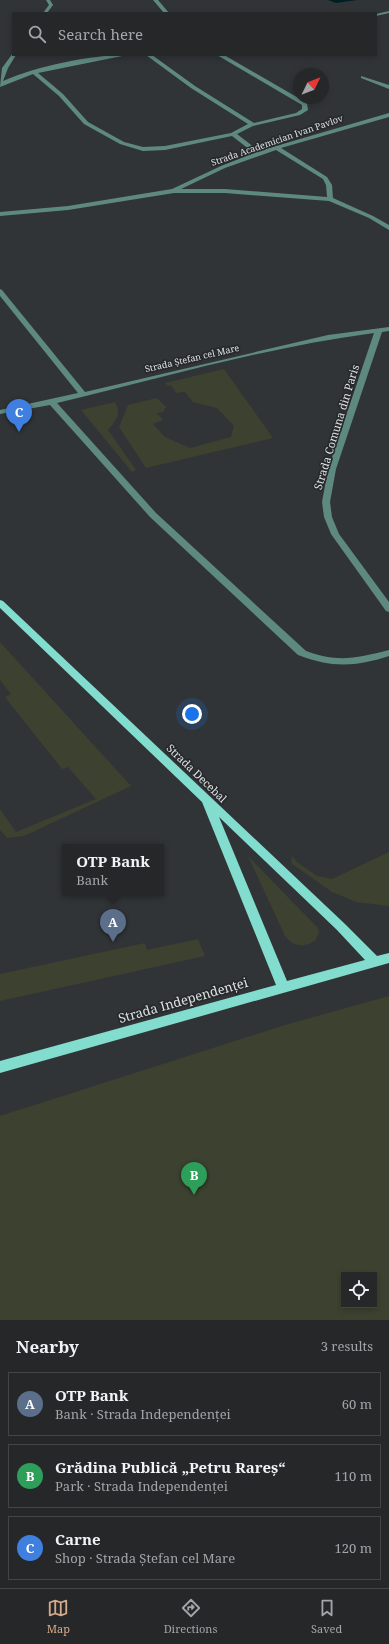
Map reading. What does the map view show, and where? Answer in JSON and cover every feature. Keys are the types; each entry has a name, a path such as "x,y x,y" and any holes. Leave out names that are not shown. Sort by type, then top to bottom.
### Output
{"main road":[{"name":"Strada Decebal","path":"0,603 205,799 326,912 375,962"},
{"path":"205,799 283,987"},
{"name":"Strada Independenței","path":"0,1067 389,958"}],"street":[{"path":"46,12 51,5 48,0"},
{"path":"155,0 166,12"},
{"path":"377,15 389,12"},
{"path":"0,84 5,68 12,56"},
{"path":"0,84 18,76 34,72 76,62 117,56"},
{"path":"149,56 193,87 251,123 251,125"},
{"path":"34,72 61,95 86,122 122,143 135,148 165,148 234,134 251,125 303,112 306,107 305,104 222,56"},
{"path":"363,77 389,87"},
{"name":"Strada Academician Ivan Pavlov","path":"174,191 220,167 277,148 389,115"},
{"path":"234,134 259,154"},
{"path":"277,148 325,178 329,185 330,199"},
{"name":"Strada Academician Ivan Pavlov","path":"0,214 68,208 174,191 225,191 330,199 371,216 389,228"},
{"path":"0,291 83,394"},
{"name":"Strada Ștefan cel Mare","path":"0,412 52,402 328,337 389,329"},
{"name":"Strada Comuna din Paris","path":"379,330 332,469 327,487 325,504 329,523 335,534 389,609"},
{"path":"52,402 152,515 302,653 319,660 336,663 367,660 389,653"}],"green space":[{"path":"224,369 273,438 146,468 119,427 128,405 157,398 166,407 163,412 157,413 163,420 153,424 165,437 190,448 231,437 234,426 217,408 193,402 185,392 176,393 171,385 168,386 165,383"},
{"path":"115,402 118,414 116,420 108,430 136,470 132,472 81,410"},
{"path":"0,642 131,786 24,836 7,838 0,830 0,809 16,832 96,799 68,767 62,769 5,697 11,694 0,680"},
{"path":"389,852 389,906 356,902 332,892 291,863 292,856 297,862 317,876 332,879"},
{"path":"248,856 317,927 319,931 316,940 312,943 299,945 288,940"},
{"path":"198,939 205,956 0,1001 0,974 145,943 147,950"},
{"path":"389,996 389,1320 0,1320 0,1116 285,1025"}],"waterway":[{"path":"330,0 336,2 355,0"}],"place":[{"name":"Carne","path":"19,432"},
{"name":"OTP Bank","path":"113,942"},
{"name":"Grădina Publică „Petru Rareș“","path":"194,1195"}]}
